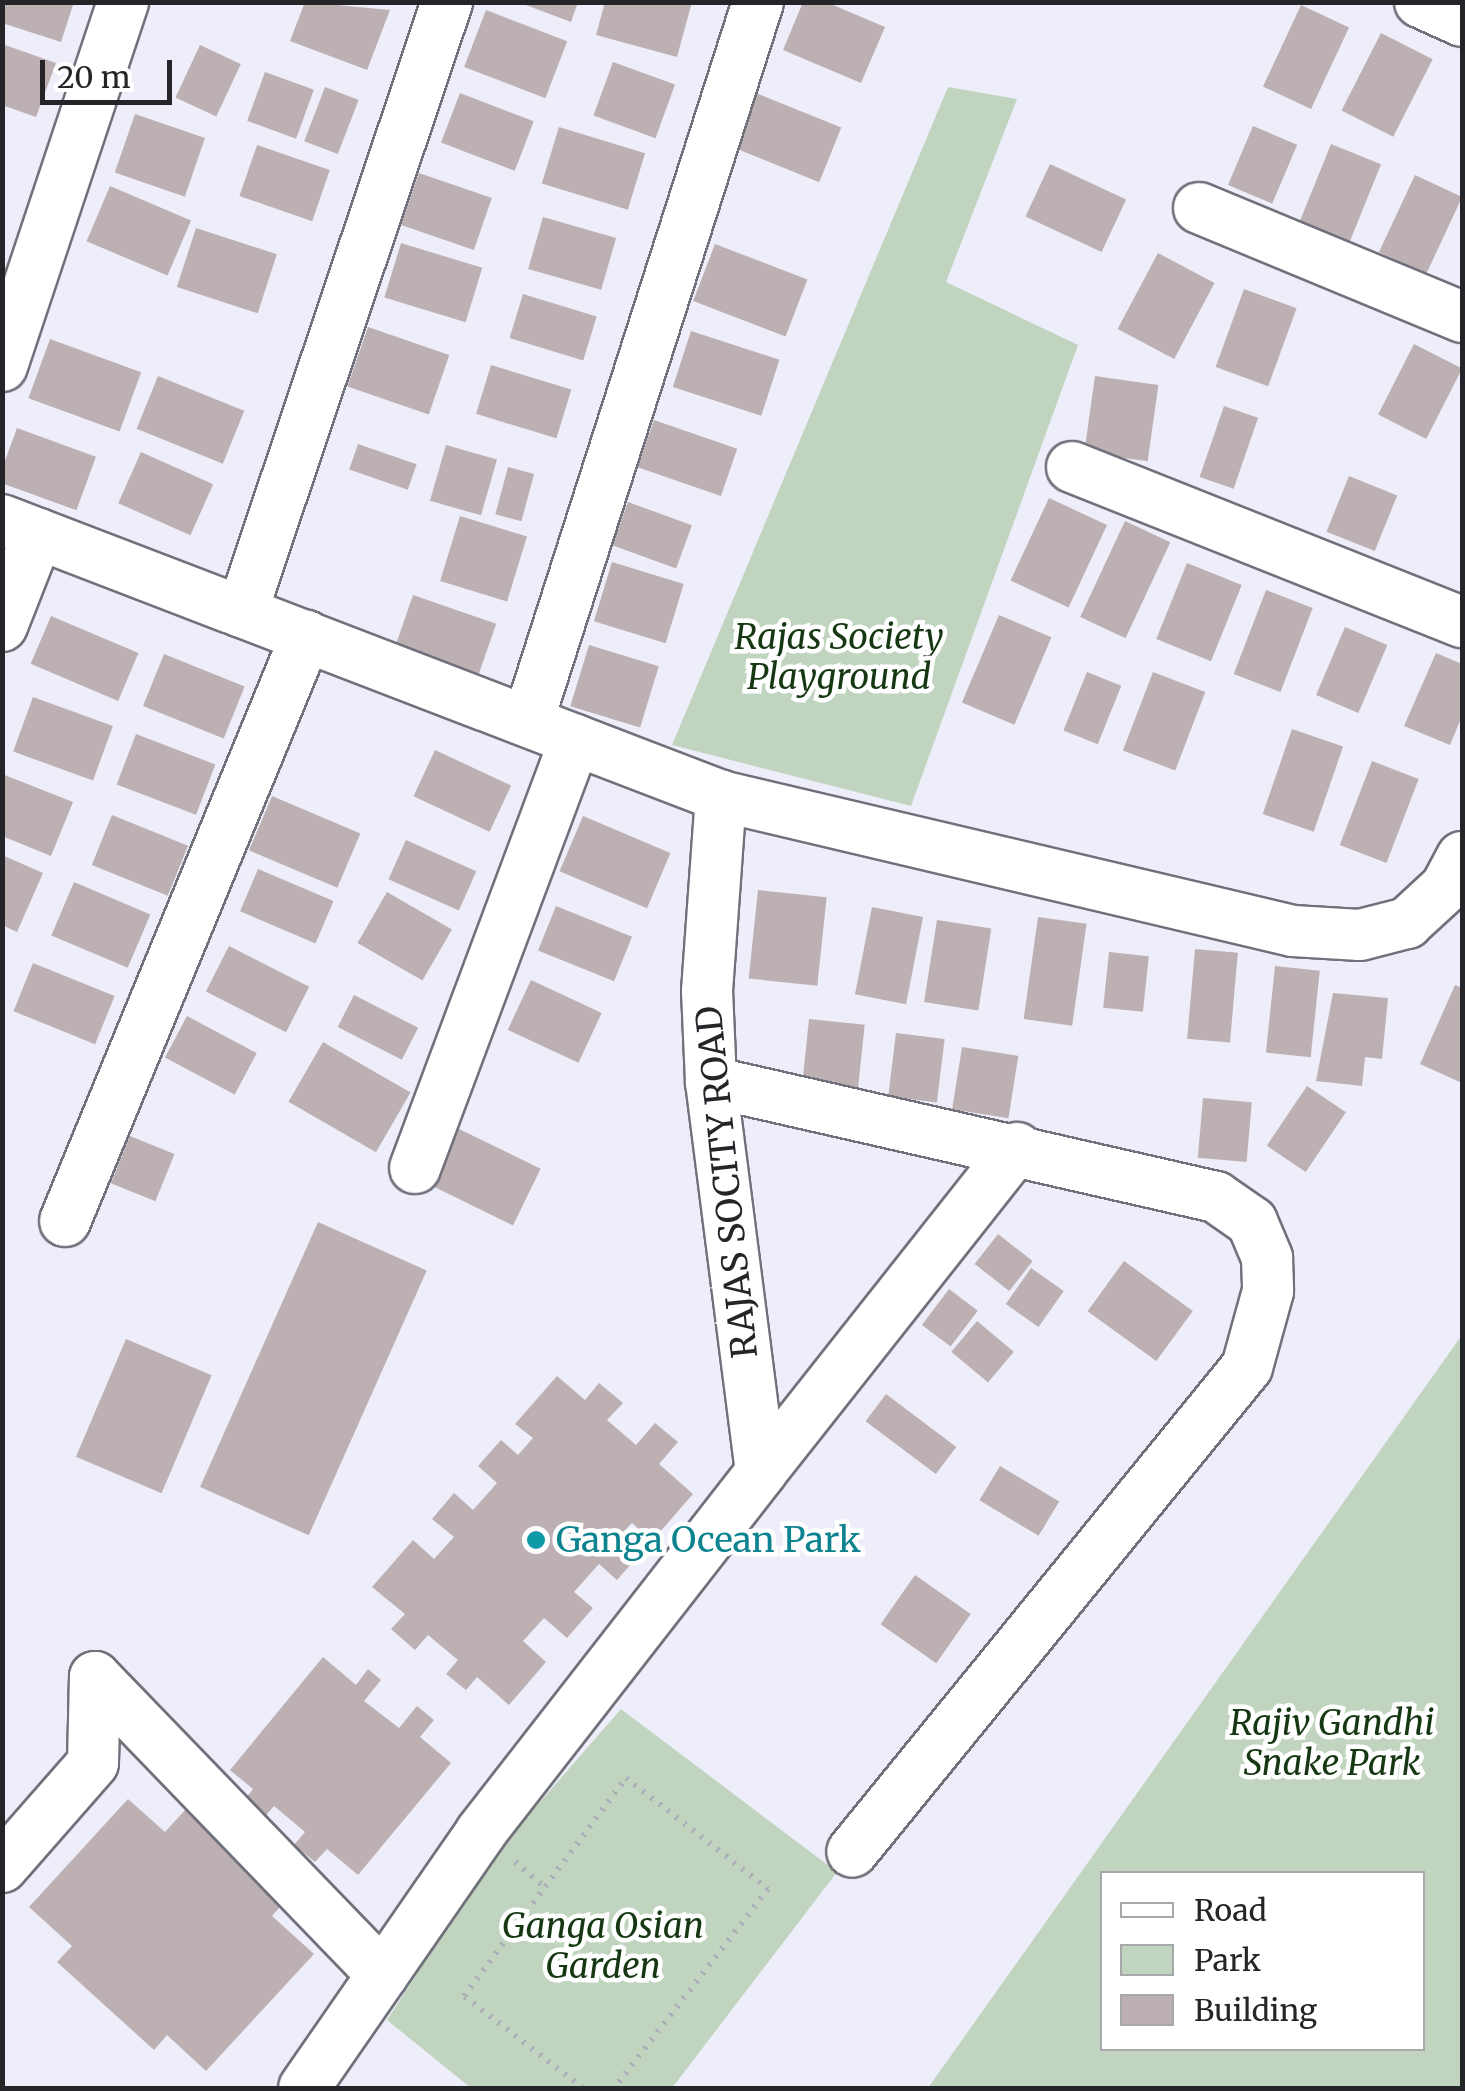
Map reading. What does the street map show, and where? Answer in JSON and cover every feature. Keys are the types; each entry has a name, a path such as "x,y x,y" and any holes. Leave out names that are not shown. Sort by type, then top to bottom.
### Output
{"street":[{"path":"2,366 122,2"},
{"path":"242,612 447,2"},
{"path":"528,722 758,2"},
{"path":"1420,2 1462,20"},
{"path":"1199,208 1462,317"},
{"path":"1072,467 1462,622"},
{"path":"2,626 20,527 721,796 1293,931 1360,936 1407,924 1446,887 1462,857"},
{"path":"65,1221 306,636"},
{"path":"415,1168 575,740"},
{"name":"RAJAS SOCITY ROAD","path":"721,796 706,991 711,1082 761,1472"},
{"path":"711,1082 1017,1148 1216,1197 1252,1222 1266,1258 1261,1324 1247,1367 852,1852"},
{"path":"304,2088 481,1832 1017,1148"},
{"path":"2,1867 93,1763 95,1676 383,1975"}],"path":[{"path":"583,2088 464,1996 626,1778 768,1889 614,2088"}],"green space":[{"name":"Rajas Society Playground","path":"948,87 1017,99 946,282 1078,345 911,806 672,745"},
{"name":"Rajiv Gandhi Snake Park","path":"1462,1335 1462,2088 928,2088"},
{"name":"Ganga Osian Garden","path":"621,1709 837,1872 672,2088 471,2088 387,2020 492,1857"}],"building":[{"path":"2,2 74,2 61,42 2,23"},
{"path":"305,2 390,10 367,70 290,41"},
{"path":"518,2 578,2 571,22"},
{"path":"605,2 692,2 677,57 596,35"},
{"path":"803,2 826,2 885,27 861,83 783,50"},
{"path":"1301,5 1349,27 1311,109 1263,87"},
{"path":"486,10 567,41 545,98 464,67"},
{"path":"1381,33 1433,59 1393,137 1342,111"},
{"path":"2,44 56,63 36,117 2,105"},
{"path":"200,45 241,64 216,117 175,98"},
{"path":"613,62 675,85 656,138 594,116"},
{"path":"265,72 314,90 296,139 247,121"},
{"path":"325,87 359,100 338,154 304,141"},
{"path":"460,93 534,121 515,171 441,142"},
{"path":"756,93 841,127 819,182 734,148"},
{"path":"135,114 205,138 185,197 115,173"},
{"path":"1253,126 1297,145 1272,204 1228,185"},
{"path":"559,127 645,153 628,210 542,183"},
{"path":"1331,144 1381,164 1350,242 1300,222"},
{"path":"257,145 330,170 312,221 239,196"},
{"path":"1050,164 1126,199 1102,252 1025,217"},
{"path":"419,173 492,198 474,250 401,225"},
{"path":"1415,175 1462,197 1426,274 1379,252"},
{"path":"110,186 191,220 168,276 87,241"},
{"path":"543,217 616,238 601,290 528,269"},
{"path":"196,228 277,254 258,313 177,287"},
{"path":"401,243 482,268 466,322 384,298"},
{"path":"715,244 807,279 786,336 693,301"},
{"path":"1158,253 1215,283 1174,359 1118,329"},
{"path":"1244,289 1297,308 1268,386 1216,367"},
{"path":"523,294 597,317 583,361 510,338"},
{"path":"368,327 449,355 429,415 347,387"},
{"path":"691,331 779,360 761,416 673,387"},
{"path":"50,339 141,372 120,431 28,398"},
{"path":"1414,344 1462,368 1426,439 1378,414"},
{"path":"491,365 571,390 556,438 476,414"},
{"path":"158,376 244,411 223,464 137,429"},
{"path":"1095,376 1158,385 1148,461 1084,452"},
{"path":"1224,406 1258,418 1234,489 1200,477"},
{"path":"654,420 737,449 721,496 638,467"},
{"path":"17,428 96,457 76,510 2,483 2,469"},
{"path":"358,444 417,464 408,490 349,470"},
{"path":"446,445 497,460 481,515 430,501"},
{"path":"141,452 213,484 190,535 118,503"},
{"path":"508,467 534,474 521,521 495,514"},
{"path":"1349,476 1397,495 1375,551 1327,532"},
{"path":"1049,498 1107,525 1069,608 1011,580"},
{"path":"628,502 692,525 676,568 612,545"},
{"path":"460,516 527,536 507,601 440,581"},
{"path":"1125,521 1170,542 1126,638 1080,617"},
{"path":"612,562 684,584 666,643 594,621"},
{"path":"1187,563 1242,585 1211,661 1156,639"},
{"path":"1266,590 1313,608 1280,692 1234,674"},
{"path":"413,595 496,624 479,674 396,645"},
{"path":"999,615 1051,637 1014,725 962,702"},
{"path":"51,616 138,653 118,701 31,664"},
{"path":"1345,627 1387,645 1358,713 1316,695"},
{"path":"589,645 659,666 640,728 570,706"},
{"path":"1436,653 1462,664 1462,716 1450,745 1404,726"},
{"path":"164,654 245,687 224,739 143,706"},
{"path":"1087,672 1121,686 1098,744 1063,730"},
{"path":"1153,672 1205,692 1175,770 1123,750"},
{"path":"33,697 113,726 93,781 13,752"},
{"path":"1292,729 1343,747 1314,832 1263,814"},
{"path":"136,734 215,764 196,815 117,784"},
{"path":"435,750 511,785 490,832 413,796"},
{"path":"1372,761 1419,779 1386,863 1340,845"},
{"path":"2,774 73,802 51,856 2,836"},
{"path":"272,796 360,834 337,888 249,850"},
{"path":"112,815 188,846 168,896 92,865"},
{"path":"583,816 670,853 647,908 560,871"},
{"path":"406,840 476,871 459,911 389,879"},
{"path":"2,855 43,873 17,932 2,925"},
{"path":"258,869 333,901 316,943 240,911"},
{"path":"74,882 150,914 128,968 51,935"},
{"path":"758,890 827,897 817,986 749,979"},
{"path":"387,892 452,930 422,981 358,943"},
{"path":"556,906 632,937 614,981 538,951"},
{"path":"872,907 923,917 906,1004 855,994"},
{"path":"1038,917 1087,924 1072,1026 1024,1019"},
{"path":"937,920 991,929 978,1011 924,1002"},
{"path":"229,946 309,987 286,1032 206,991"},
{"path":"1195,949 1238,953 1230,1042 1187,1039"},
{"path":"1109,952 1149,956 1143,1012 1103,1008"},
{"path":"33,963 115,996 95,1044 14,1011"},
{"path":"1275,966 1320,971 1311,1057 1266,1053"},
{"path":"531,980 602,1013 578,1063 508,1030"},
{"path":"1455,985 1462,988 1462,1083 1420,1064"},
{"path":"1333,993 1388,998 1382,1059 1365,1057 1362,1086 1316,1081"},
{"path":"354,995 418,1028 402,1060 338,1027"},
{"path":"187,1016 257,1053 235,1095 165,1057"},
{"path":"809,1019 865,1025 858,1089 802,1083"},
{"path":"896,1033 945,1039 937,1102 888,1097"},
{"path":"323,1042 410,1092 376,1152 288,1102"},
{"path":"962,1047 1018,1056 1008,1118 952,1109"},
{"path":"1307,1086 1346,1112 1306,1172 1267,1146"},
{"path":"1203,1098 1252,1102 1247,1162 1198,1158"},
{"path":"457,1128 541,1169 513,1225 429,1185"},
{"path":"130,1136 175,1154 155,1201 111,1183"},
{"path":"318,1222 427,1270 309,1535 200,1487"},
{"path":"998,1234 1033,1261 1009,1291 975,1264"},
{"path":"1124,1261 1193,1311 1156,1361 1088,1311"},
{"path":"1031,1268 1064,1291 1039,1327 1006,1304"},
{"path":"949,1289 978,1311 951,1347 922,1325"},
{"path":"977,1321 1014,1352 988,1382 951,1352"},
{"path":"126,1339 212,1375 162,1493 76,1457"},
{"name":"Ganga Ocean Park","path":"557,1376 585,1400 599,1383 623,1403 607,1420 636,1445 655,1423 678,1442 659,1464 693,1494 652,1541 632,1523 618,1538 638,1556 617,1580 599,1564 574,1592 593,1608 567,1638 544,1618 523,1641 546,1662 509,1705 477,1677 466,1690 446,1674 458,1660 428,1635 415,1650 391,1629 405,1614 372,1587 413,1540 434,1559 454,1537 432,1519 454,1493 473,1510 497,1483 478,1466 501,1440 518,1455 533,1438 515,1424"},
{"path":"886,1394 956,1447 936,1474 866,1421"},
{"path":"1000,1466 1059,1502 1039,1536 979,1500"},
{"path":"915,1575 971,1614 936,1663 881,1624"},
{"path":"323,1657 356,1685 368,1669 381,1680 364,1701 399,1728 417,1706 434,1720 420,1737 451,1763 358,1875 327,1849 315,1862 294,1845 305,1832 274,1806 257,1826 237,1809 253,1789 230,1770"},
{"path":"128,1799 165,1832 186,1809 285,1901 272,1916 314,1954 206,2071 167,2035 154,2050 57,1962 72,1946 29,1907"}],"place":[{"name":"Ganga Ocean Park","path":"536,1540"}]}
